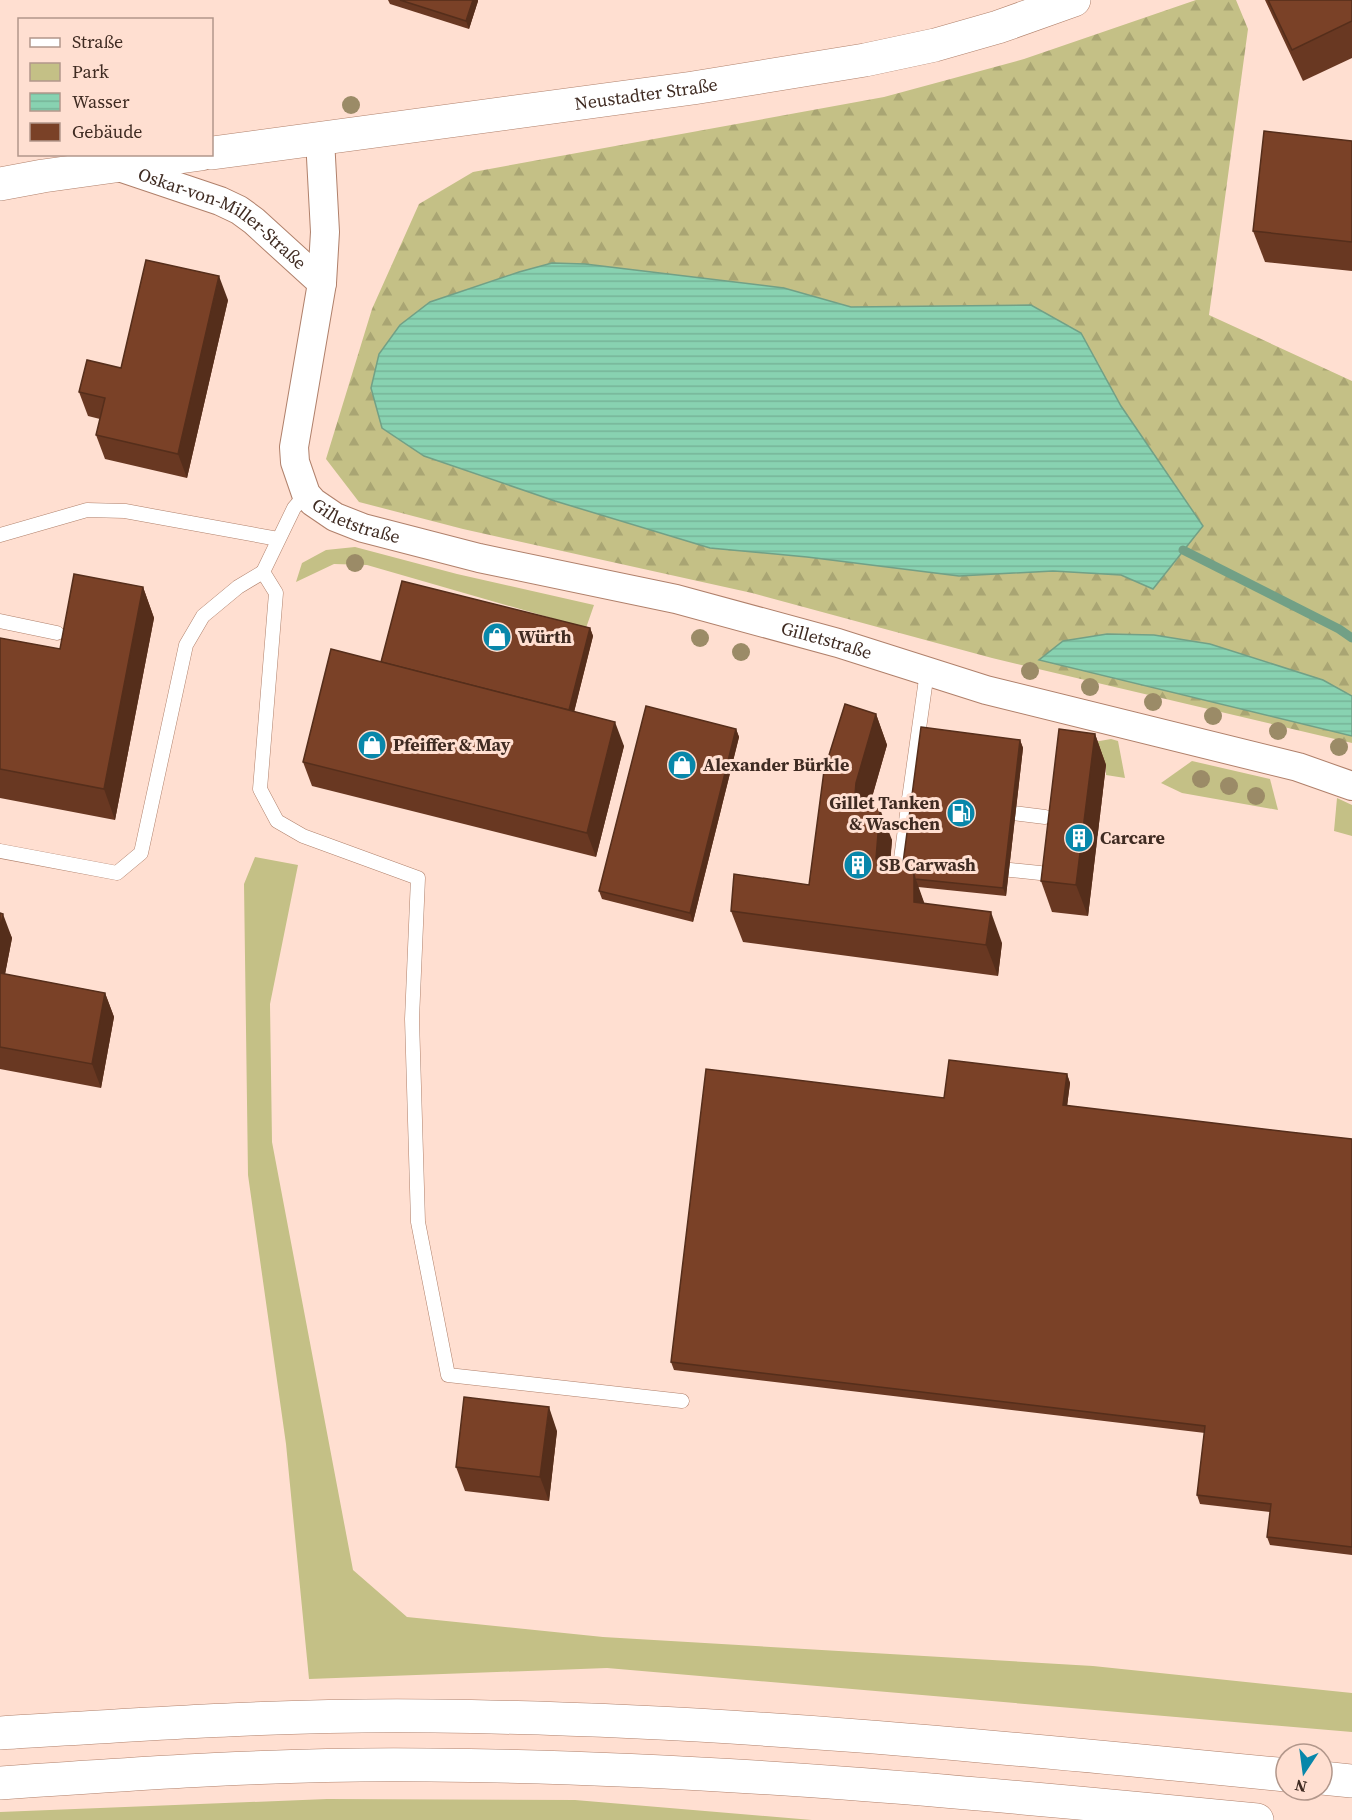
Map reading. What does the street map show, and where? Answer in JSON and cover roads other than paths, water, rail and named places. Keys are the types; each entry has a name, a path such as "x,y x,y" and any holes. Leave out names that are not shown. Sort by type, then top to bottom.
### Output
{"main road":[{"name":"Neustadter Straße","path":"213,153 693,88 865,60 956,39 1074,0"},
{"path":"0,184 187,156"},
{"path":"0,1733 300,1718 430,1716 565,1718 929,1741 1274,1774"},
{"path":"0,1783 163,1772 310,1767 429,1765 576,1768 925,1789 1257,1820"},
{"path":"1334,1779 1352,1781"}],"street":[{"name":"Oskar-von-Miller-Straße","path":"306,494 295,462 294,447 322,283 325,232 320,139"},
{"name":"Oskar-von-Miller-Straße","path":"116,166 220,201 239,210 322,283"},
{"name":"Gilletstraße","path":"306,494 313,502 335,517 398,538 479,558 676,599 838,643 1021,699 1298,767 1352,786"}],"lane":[{"path":"0,851 117,873 141,853 186,645 204,616 238,587 263,572 294,508 306,494"},
{"path":"0,535 87,510 125,511 278,539"},
{"path":"263,572 276,593 260,789 277,821 303,836 418,878 412,1019 418,1222 448,1375 682,1401"},
{"path":"0,621 57,633"},
{"path":"927,672 901,859 936,863"},
{"path":"909,799 943,804"},
{"path":"988,810 1045,818"},
{"path":"982,867 1040,873"}],"water":[{"path":"552,263 585,264 784,288 851,307 1031,305 1081,333 1121,406 1203,526 1153,589 1121,575 1053,571 959,576 807,557 710,548 555,501 424,456 382,428 371,388 379,354 400,325 430,302"},
{"path":"1107,634 1154,635 1210,644 1323,680 1352,696 1352,736 1039,660 1063,641"}],"waterway":[{"path":"1183,550 1339,629 1352,638"}],"place":[{"name":"Würth","path":"497,637"},
{"name":"Pfeiffer & May","path":"372,745"},
{"name":"Alexander Bürkle","path":"682,765"},
{"name":"Gillet Tanken & Waschen","path":"961,813"},
{"name":"Carcare","path":"1079,838"},
{"name":"SB Carwash","path":"858,865"}]}
